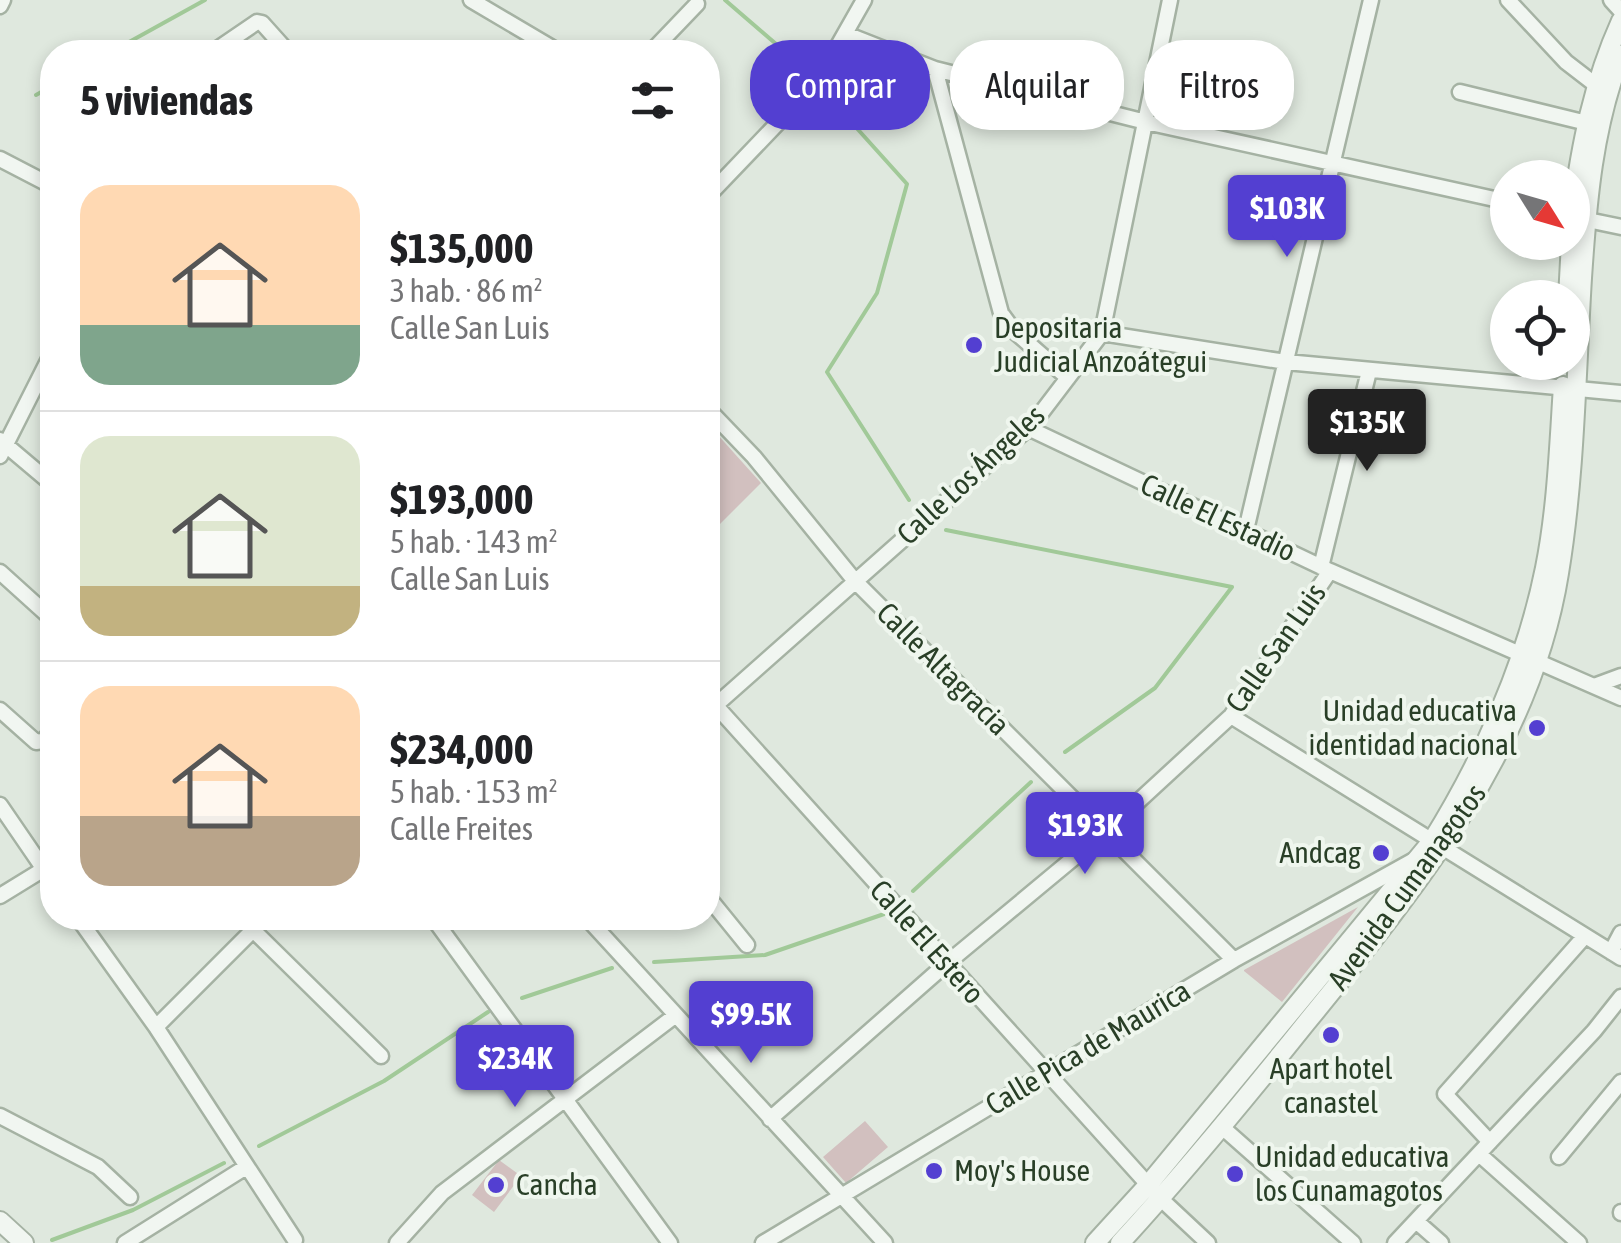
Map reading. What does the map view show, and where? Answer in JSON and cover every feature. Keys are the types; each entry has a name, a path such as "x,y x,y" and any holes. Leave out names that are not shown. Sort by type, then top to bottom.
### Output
{"street":[{"path":"471,0 538,40"},
{"path":"720,183 818,81 864,0"},
{"name":"Calle Los Ángeles","path":"1162,40 1170,0"},
{"path":"1246,530 1371,0"},
{"path":"1508,0 1566,62 1601,89"},
{"path":"1611,0 1621,10"},
{"path":"662,40 697,4"},
{"name":"Avenida Cumanagotos","path":"1590,165 1601,89 1621,21"},
{"path":"230,40 257,22 262,22 278,40"},
{"path":"846,34 935,69 1144,121"},
{"name":"Avenida Cumanagotos","path":"1582,160 1586,123 1621,55"},
{"path":"935,69 1001,312 1014,331 1068,378"},
{"path":"1460,92 1586,123"},
{"name":"Calle Los Ángeles","path":"720,696 1028,428 1102,333 1144,130"},
{"path":"1181,130 1490,198"},
{"path":"0,159 40,180"},
{"path":"1590,219 1621,227"},
{"name":"Avenida Cumanagotos","path":"1095,1243 1222,1127 1437,845 1527,657 1546,567 1569,389 1575,260"},
{"path":"1102,333 1286,362 1621,393"},
{"name":"Calle San Luis","path":"770,1119 946,964 1105,832 1231,716 1326,569 1370,371"},
{"path":"40,375 2,446 40,475"},
{"name":"Avenida Cumanagotos","path":"1567,380 1569,389"},
{"name":"Calle Altagracia","path":"720,422 855,581 1234,960"},
{"name":"Calle El Estadio","path":"1028,428 1326,569 1621,698"},
{"path":"0,572 40,609"},
{"path":"1594,686 1621,676"},
{"path":"0,710 40,741"},
{"name":"Calle El Estero","path":"720,716 1154,1192 1208,1243"},
{"path":"1231,716 1616,956 1621,933"},
{"path":"0,805 40,859"},
{"name":"Avenida Cumanagotos","path":"1120,1243 1154,1192 1418,858 1437,845"},
{"name":"Calle Pica de Maurica","path":"762,1243 1234,960 1418,858"},
{"path":"0,896 40,877"},
{"path":"720,912 747,945"},
{"path":"87,930 156,1027 294,1240"},
{"path":"156,1027 254,930 381,1056"},
{"path":"442,930 670,1243"},
{"path":"598,930 886,1243"},
{"path":"1490,1142 1445,1094 1584,936"},
{"path":"1396,1243 1621,997"},
{"path":"397,1243 442,1193 676,1016"},
{"path":"1560,1156 1621,1082"},
{"path":"0,1116 98,1167 130,1197"},
{"path":"1222,1127 1353,1243"},
{"path":"1479,1154 1579,1243"},
{"path":"126,1243 246,1166"},
{"path":"1416,1221 1441,1243"},
{"path":"0,1222 24,1243"}],"shaded area":[{"path":"720,437 761,483 720,524"},
{"path":"1358,907 1282,1002 1244,971 1244,970"},
{"path":"865,1121 888,1147 846,1183 823,1157"},
{"name":"Cancha","path":"499,1160 521,1176 494,1212 472,1195"}],"waterway":[{"path":"133,40 205,0"},
{"path":"725,0 771,40"},
{"path":"36,95 40,93"},
{"path":"858,130 907,184 877,293 827,372 909,500"},
{"path":"946,530 1232,587 1155,688 1065,752"},
{"path":"913,891 1031,782"},
{"path":"654,962 765,955 887,913"},
{"path":"522,998 612,968"},
{"path":"259,1146 384,1081 488,1012"},
{"path":"52,1240 133,1210 224,1163"}],"place":[{"name":"Depositaria Judicial Anzoátegui","path":"974,345"},
{"name":"Unidad educativa identidad nacional","path":"1537,728"},
{"name":"Andcag","path":"1381,853"},
{"name":"Apart hotel canastel","path":"1331,1035"},
{"name":"Moy's House","path":"934,1171"},
{"name":"Unidad educativa los Cunamagotos","path":"1235,1174"},
{"name":"Cancha","path":"496,1185"}]}
